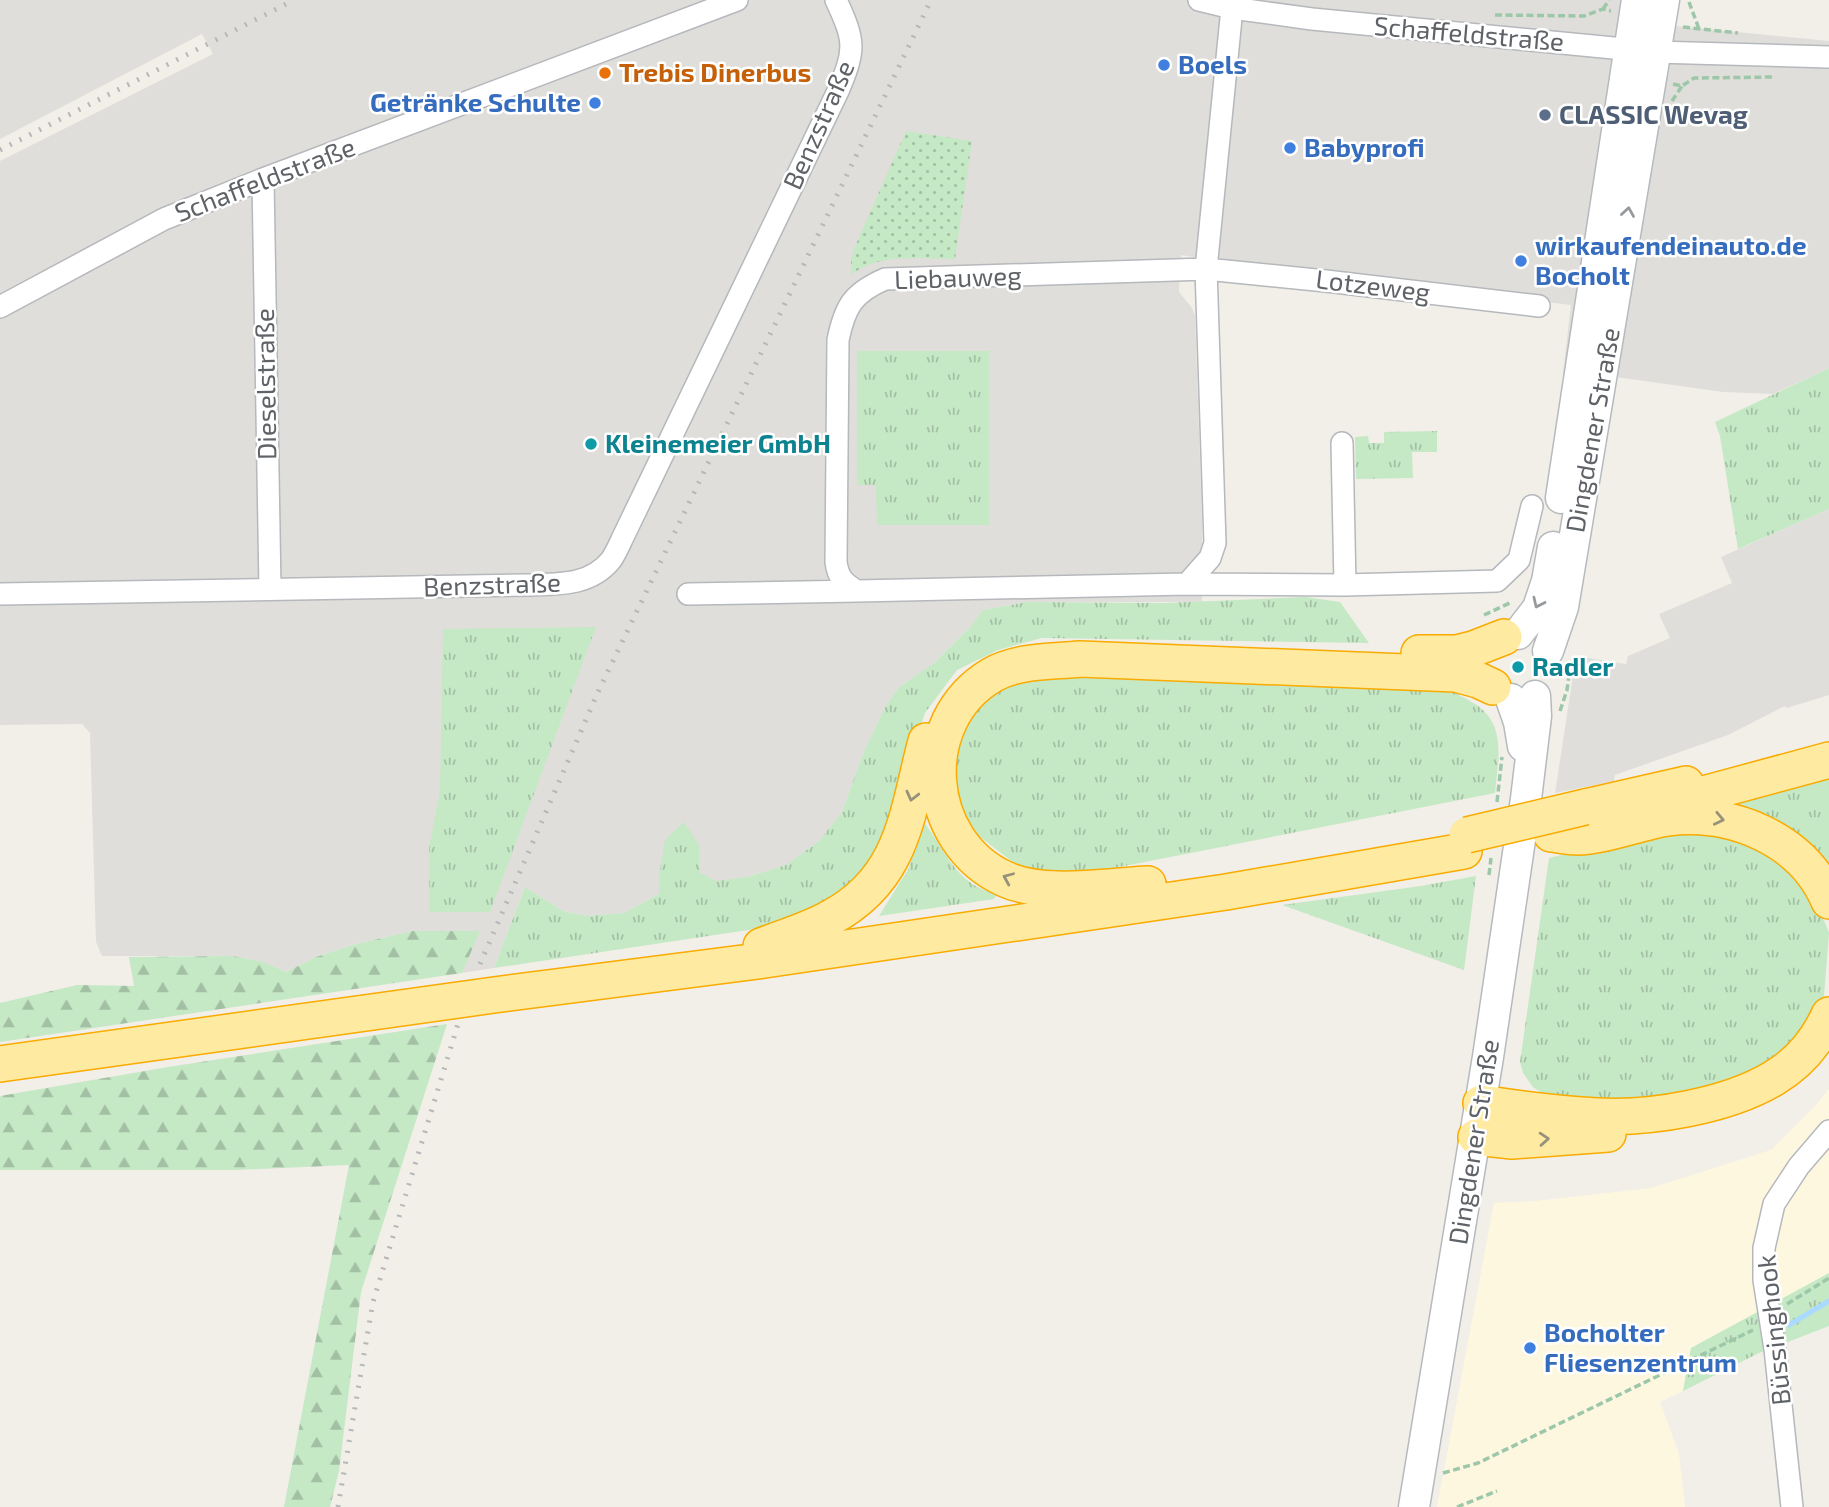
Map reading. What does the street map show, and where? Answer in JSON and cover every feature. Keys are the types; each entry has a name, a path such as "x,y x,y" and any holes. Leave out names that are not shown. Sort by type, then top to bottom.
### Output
{"highway":[{"path":"761,946 830,919 872,888 886,871 896,851 927,741 948,699 973,673 1010,654 1030,648 1084,644 1434,654 1473,649 1501,629"},
{"path":"1197,882 1051,888 1029,886 1006,879 980,863 954,834 939,798 940,750 948,726 961,703 993,674 1037,662 1080,659 1456,674 1513,694"},
{"path":"1574,826 1694,783 1829,748"},
{"path":"0,1064 758,961 1226,892 1574,826 1829,760"},
{"path":"1574,826 1704,816 1740,824 1773,838 1803,861 1829,901"},
{"path":"529,990 761,946 1051,906 1314,863 1474,846"},
{"path":"1481,1104 1601,1116 1651,1113 1700,1105 1743,1093 1773,1079 1800,1059 1821,1034 1829,1015"},
{"path":"1476,1137 1512,1141 1633,1133 1700,1120 1737,1110 1767,1096 1791,1080 1829,1042"}],"main road":[{"name":"Dingdener Straße","path":"1513,694 1546,686 1551,661 1548,651 1563,607 1645,60 1637,0"},
{"name":"Dingdener Straße","path":"1414,1507 1476,1137 1528,776 1513,694 1488,677 1486,665 1488,654 1501,629 1538,608 1547,582 1587,332 1645,60 1663,11"},
{"path":"1501,629 1530,636 1540,641 1548,651"}],"street":[{"name":"Schaffeldstraße","path":"0,307 164,219 262,179 737,0"},
{"name":"Benzstraße","path":"0,594 569,584 592,577 611,560 850,63 850,31 836,0"},
{"name":"Schaffeldstraße","path":"1199,0 1232,8 1312,19 1645,60 1829,57"},
{"path":"1187,584 1210,558 1215,543 1206,269 1232,8"},
{"name":"Dieselstraße","path":"262,179 270,589"},
{"name":"Lotzeweg","path":"1206,269 1539,306"},
{"name":"Liebauweg","path":"857,591 837,575 835,562 838,340 844,315 854,298 885,279 1206,269"},
{"path":"1342,443 1345,585"},
{"path":"688,594 1497,581 1519,560 1532,506"},
{"name":"Büssinghook","path":"1792,1507 1764,1280 1764,1248 1774,1203 1799,1166 1829,1131"}],"path":[{"path":"1603,9 1609,0"},
{"path":"1688,0 1699,29"},
{"path":"1663,11 1699,29 1738,33"},
{"path":"1645,60 1682,86 1694,78 1775,77"},
{"path":"1501,629 1515,600"},
{"path":"1495,814 1503,761 1502,749"},
{"path":"1474,846 1489,878"},
{"path":"1437,1474 1478,1464 1750,1333 1829,1278"},
{"path":"1457,1507 1497,1491"}],"shaded area":[{"path":"0,0 1660,0 1656,24 1829,41 1829,368 1773,394 1723,392 1623,378 1563,374 1571,305 1181,255 1179,292 1195,316 1202,602 1027,602 984,610 934,663 899,687 884,709 862,756 842,812 819,841 786,865 747,877 716,882 699,872 699,845 659,875 659,894 624,913 587,916 563,911 525,887 494,968 462,973 479,931 412,931 352,945 316,957 286,972 264,962 233,956 102,956 96,942 90,733 82,724 0,725 0,161 213,54 202,34 0,139"},
{"path":"1829,509 1829,695 1787,708 1785,706 1728,735 1615,775 1614,781 1555,793 1576,656 1626,664 1628,656 1670,638 1659,614 1732,583 1721,557"},
{"path":"1829,1089 1829,1274 1691,1348 1683,1391 1660,1402 1679,1454 1685,1507 1437,1507 1494,1203 1651,1188 1771,1150"}],"green space":[{"path":"906,131 972,141 955,259 887,260 862,268 851,275 854,249"},
{"path":"857,351 989,351 989,525 877,525 876,485 857,485"},
{"path":"1829,368 1829,509 1738,549 1720,436 1715,422"},
{"path":"1437,431 1437,452 1412,452 1413,478 1356,479 1355,437 1368,436 1369,443 1384,443 1384,432"},
{"path":"1305,597 1340,602 1369,643 1042,638 998,650 957,670 925,713 878,860 827,910 755,929 494,968 525,887 563,911 587,916 624,913 659,894 665,840 684,822 699,845 699,872 716,881 747,877 786,865 819,841 842,812 862,756 884,709 899,687 934,663 983,610 1027,602 1164,603"},
{"path":"596,627 490,912 429,912 429,848 440,790 443,629"},
{"path":"1099,667 1447,679 1456,693 1485,712 1492,722 1498,744 1495,793 1063,878 1013,862 972,831 954,792 954,748 977,704 1025,677"},
{"path":"1829,777 1829,888 1711,807 1785,790"},
{"path":"923,821 963,877 996,896 994,899 879,916 909,868"},
{"path":"1712,828 1761,846 1810,885 1829,933 1824,996 1790,1050 1729,1086 1635,1100 1545,1095 1533,1087 1523,1073 1520,1062 1549,858 1668,829"},
{"path":"1476,876 1464,970 1282,905 1421,886"},
{"path":"412,931 480,931 462,973 0,1042 0,1003 77,985 134,986 129,957 233,956 264,962 286,972 316,957 352,945"},
{"path":"447,1024 361,1292 339,1471 330,1507 284,1507 349,1165 236,1170 0,1170 0,1096"},
{"path":"1829,1273 1829,1326 1759,1353 1683,1391 1691,1348"}],"waterway":[{"path":"1789,1325 1829,1301"}],"railway":[{"path":"0,150 294,0"},
{"path":"480,964 598,692 931,0"},
{"path":"338,1507 373,1302 458,1024"}],"place":[{"name":"Boels","path":"1164,65"},
{"name":"Trebis Dinerbus","path":"605,73"},
{"name":"Getränke Schulte","path":"595,103"},
{"name":"CLASSIC Wevag","path":"1545,115"},
{"name":"Babyprofi","path":"1290,148"},
{"name":"wirkaufendeinauto.de Bocholt","path":"1521,261"},
{"name":"Kleinemeier GmbH","path":"591,444"},
{"name":"Radler","path":"1518,667"},
{"name":"Bocholter Fliesenzentrum","path":"1530,1348"}]}
